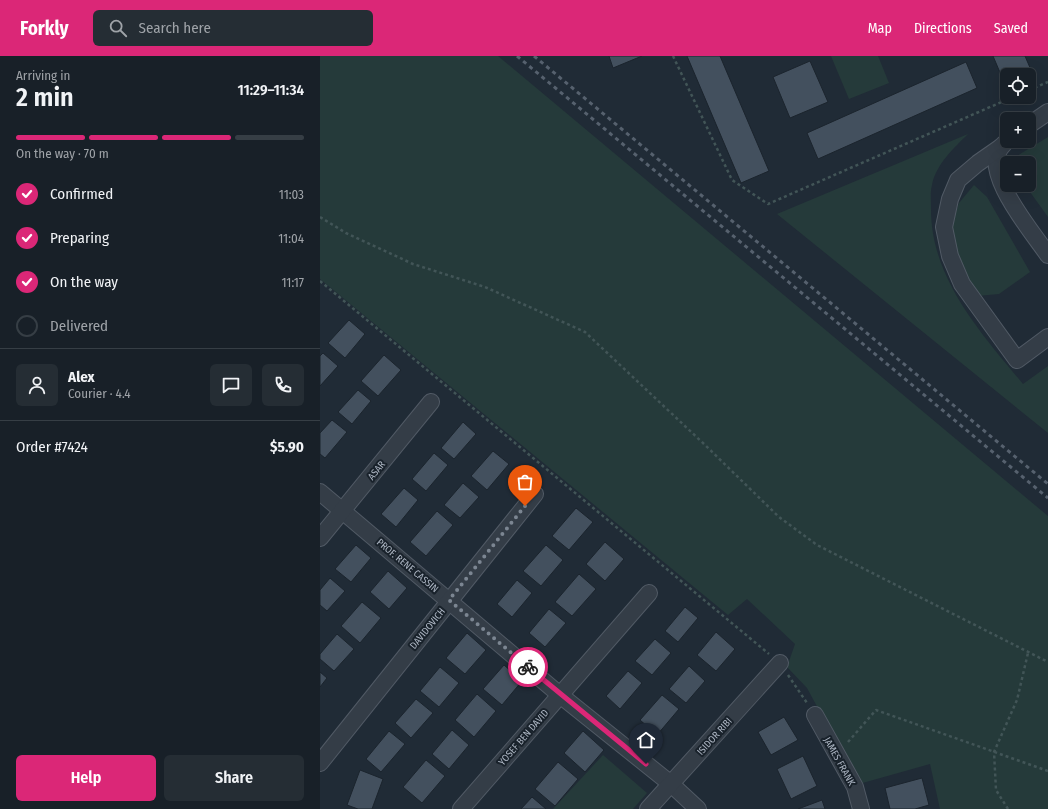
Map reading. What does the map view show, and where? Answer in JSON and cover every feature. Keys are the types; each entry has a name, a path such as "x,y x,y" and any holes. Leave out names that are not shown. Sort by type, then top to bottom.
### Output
{"street":[{"path":"1036,120 1048,112"},
{"path":"1000,147 958,180 950,199 944,227 950,256 962,284 1017,360 1048,338"},
{"path":"1002,148 995,161 997,175 1006,192 1048,254"},
{"name":"ASAR","path":"320,538 431,402"},
{"name":"PROF. RENE CASSIN","path":"320,492 560,695 671,784 698,809"},
{"name":"DAVIDOVICH","path":"320,763 535,494"},
{"name":"YOSEF BEN DAVID","path":"461,809 649,593"},
{"name":"ISIDOR RIBI","path":"648,809 780,663"},
{"name":"JAMES FRANK","path":"815,715 855,788 861,809"}],"path":[{"path":"673,56 732,180 768,204 1000,103"},
{"path":"1036,87 1048,82"},
{"path":"320,217 346,233 413,264 485,287 585,332 779,517 817,545 1048,662"},
{"path":"320,281 780,663 815,715"},
{"path":"1008,809 996,790 994,752 1017,700 1028,653"},
{"path":"837,754 876,710 1048,771"}],"green space":[{"path":"320,56 498,56 1048,516 1048,809 940,809 930,764 859,784 807,688 787,667 795,644 747,599 728,615 320,279"},
{"path":"831,56 878,56 889,83 849,99"},
{"path":"968,134 941,163 932,185 931,207 933,233 939,257 949,281 961,303 991,345 1023,384 1048,366 1048,433 777,214"},
{"path":"1048,137 1048,217 1030,192 1036,192 1036,156 1017,156 1030,148 1036,148 1036,144"},
{"path":"974,185 987,197 1030,272 999,294 977,296 963,277 950,229 959,203"},
{"path":"603,755 647,793 633,809 553,809"}],"building":[{"path":"609,56 642,56 613,68"},
{"path":"687,56 720,56 769,171 741,183"},
{"path":"993,56 1025,56 1030,68 1000,68 1000,73"},
{"path":"810,61 828,102 790,118 773,77"},
{"path":"966,62 977,88 818,159 807,133"},
{"path":"349,320 365,334 345,358 328,343"},
{"path":"323,353 338,366 320,386 320,356"},
{"path":"384,355 401,370 378,396 361,381"},
{"path":"358,390 371,401 352,424 338,412"},
{"path":"332,420 347,432 325,458 320,454 320,433"},
{"path":"463,422 476,434 454,459 441,448"},
{"path":"493,451 509,464 487,490 471,476"},
{"path":"434,453 448,465 426,491 412,479"},
{"path":"463,483 479,497 460,518 444,505"},
{"path":"404,488 418,500 396,527 381,514"},
{"path":"576,508 593,522 569,550 552,536"},
{"path":"437,511 453,525 426,556 410,542"},
{"path":"605,542 624,559 605,581 586,564"},
{"path":"356,545 371,558 351,582 335,569"},
{"path":"546,545 563,560 541,586 523,571"},
{"path":"388,571 407,588 389,609 370,592"},
{"path":"579,574 596,589 572,616 555,602"},
{"path":"330,578 345,591 327,611 320,605 320,590"},
{"path":"517,580 532,593 512,617 497,604"},
{"path":"362,602 381,618 360,643 341,626"},
{"path":"685,607 698,618 678,642 665,631"},
{"path":"549,609 566,623 545,647 529,633"},
{"path":"716,632 735,649 716,671 697,655"},
{"path":"467,633 486,650 465,674 446,658"},
{"path":"337,634 354,649 334,671 320,659 320,654"},
{"path":"655,639 671,653 652,675 635,661"},
{"path":"504,665 522,681 502,705 483,689"},
{"path":"689,666 705,681 686,703 669,689"},
{"path":"440,667 459,683 439,707 420,691"},
{"path":"628,671 642,683 620,709 606,696"},
{"path":"320,672 327,678 320,687"},
{"path":"477,694 496,711 474,737 455,720"},
{"path":"662,695 679,709 657,735 640,720"},
{"path":"416,699 433,713 411,738 395,723"},
{"path":"784,717 798,740 771,755 758,732"},
{"path":"452,730 469,745 449,769 432,754"},
{"path":"389,731 405,744 381,772 366,759"},
{"path":"583,731 604,750 585,772 564,753"},
{"path":"803,756 817,786 791,799 777,769"},
{"path":"426,760 445,776 422,803 403,787"},
{"path":"558,762 578,779 555,806 535,789"},
{"path":"360,770 383,779 372,809 358,809 347,805"},
{"path":"922,778 929,805 915,809 890,809 885,788"},
{"path":"532,797 546,809 521,809"},
{"path":"822,800 825,809 798,809"}],"railway":[{"path":"517,56 1048,498"},
{"path":"534,56 1048,484"}],"way so far":[{"path":"525,506 449,600 528,667"}],"route":[{"path":"528,667 560,695 646,764"}]}
